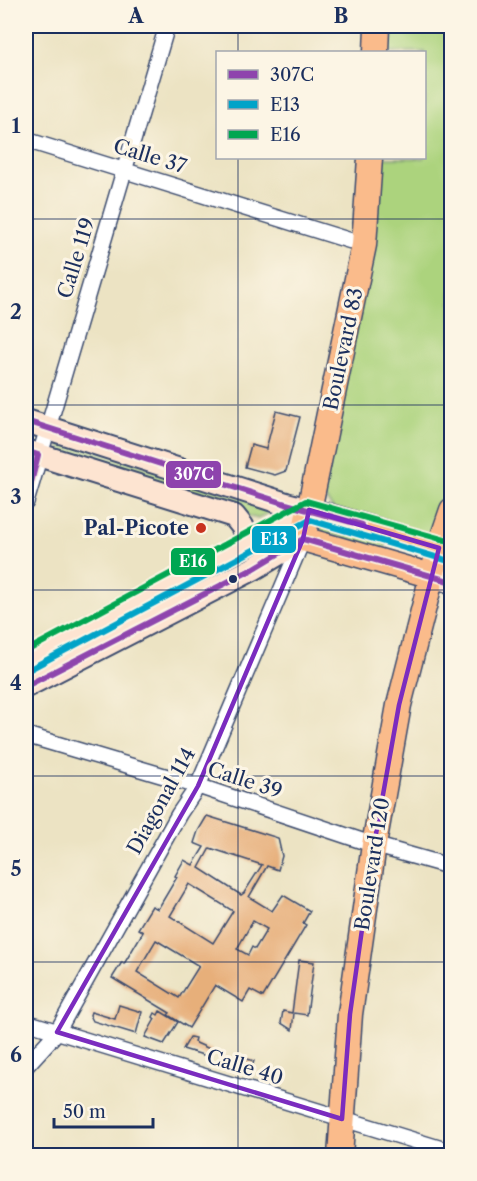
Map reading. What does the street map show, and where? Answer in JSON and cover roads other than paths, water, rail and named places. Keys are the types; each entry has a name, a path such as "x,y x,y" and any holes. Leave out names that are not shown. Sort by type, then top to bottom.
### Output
{"main road":[{"path":"376,51 377,26"},
{"name":"Boulevard 83","path":"303,539 364,245 370,159"},
{"path":"36,424 286,504 445,550"},
{"path":"32,453 234,516 247,537 241,547"},
{"path":"26,661 309,510"},
{"name":"Boulevard 120","path":"340,1155 350,1014 374,845 399,705 442,579 452,510"},
{"path":"26,686 253,569 303,539 442,579"}],"street":[{"name":"Calle 119","path":"26,502 36,424 124,170 167,26"},
{"name":"Calle 37","path":"26,140 364,245"},
{"name":"Diagonal 114","path":"26,1066 57,1032 179,814 198,786 303,539"},
{"name":"Calle 39","path":"26,735 198,786 374,845 452,867"},
{"name":"Calle 40","path":"26,1022 452,1152"}],"place":[{"name":"Pal-Picote","path":"201,528"}]}
